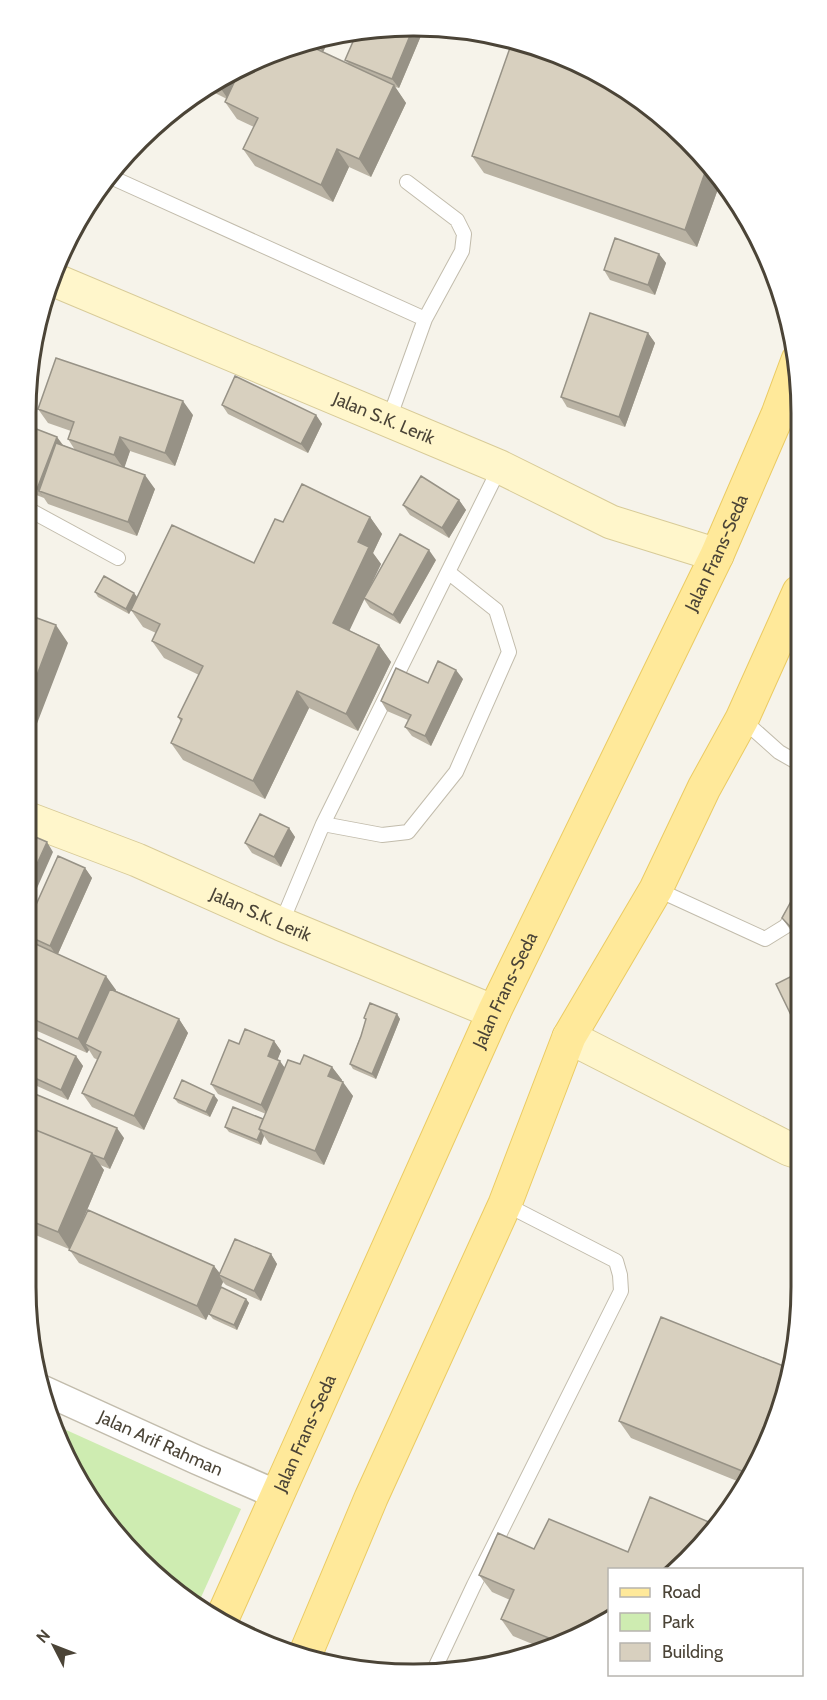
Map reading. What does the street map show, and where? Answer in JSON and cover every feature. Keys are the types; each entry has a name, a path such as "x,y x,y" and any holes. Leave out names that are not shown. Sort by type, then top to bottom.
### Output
{"main road":[{"name":"Jalan S.K. Lerik","path":"60,282 500,467 611,522 717,555"},
{"name":"Jalan Frans-Seda","path":"225,1613 494,1012 717,555 790,383"},
{"path":"306,1648 371,1498 506,1204 569,1037 656,889 704,788 742,719 791,610"},
{"name":"Jalan S.K. Lerik","path":"36,822 137,860 281,924 494,1012"},
{"path":"569,1037 791,1150"}],"street":[{"name":"Jalan Arif Rahman","path":"52,1394 278,1495"}],"lane":[{"path":"117,180 426,319"},
{"path":"389,419 426,319 462,251 464,234 457,220 407,182"},
{"path":"281,924 323,824 500,467"},
{"path":"36,513 118,558"},
{"path":"323,824 382,835 408,832 456,772 509,652 496,610 448,572"},
{"path":"742,719 779,752 791,759"},
{"path":"656,889 765,939 786,926 791,917"},
{"path":"437,1663 621,1291 616,1261 506,1204"}],"green space":[{"path":"64,1429 241,1509 201,1598 165,1570 114,1516 87,1475"}],"building":[{"path":"410,36 392,79 345,60 353,41"},
{"path":"316,49 394,85 359,159 337,149 321,185 243,149 258,118 225,102 234,82 269,65"},
{"path":"510,49 558,65 623,100 662,130 705,174 685,230 472,156"},
{"path":"615,238 659,254 648,285 604,270"},
{"path":"590,313 648,333 619,417 561,397"},
{"path":"56,358 183,401 165,453 120,437 114,455 68,439 74,422 38,409"},
{"path":"235,376 316,415 301,444 222,405"},
{"path":"36,429 57,437 36,489"},
{"path":"56,443 145,475 128,522 39,491"},
{"path":"421,476 459,500 442,528 403,505"},
{"path":"302,484 370,517 358,542 369,547 333,623 379,645 346,714 297,691 253,781 171,743 182,719 178,717 203,666 152,641 160,624 131,610 172,525 254,563 275,519 283,522"},
{"path":"400,534 429,550 393,615 364,598"},
{"path":"104,576 134,593 126,609 95,592"},
{"path":"36,618 56,625 36,678"},
{"path":"438,661 456,670 425,736 405,727 411,715 381,701 396,668 428,683"},
{"path":"260,814 289,828 274,857 245,843"},
{"path":"36,837 47,842 36,866"},
{"path":"58,856 85,868 50,946 36,940 36,905"},
{"path":"791,902 791,928 782,918"},
{"path":"36,944 106,976 78,1039 36,1020"},
{"path":"791,976 791,1015 776,984"},
{"path":"110,989 179,1019 134,1116 82,1093 101,1052 85,1044"},
{"path":"370,1003 397,1014 372,1074 350,1064"},
{"path":"245,1029 274,1041 268,1056 280,1061 261,1105 211,1084 229,1040 239,1044"},
{"path":"36,1038 76,1056 61,1090 36,1079"},
{"path":"304,1055 332,1067 328,1076 343,1082 315,1151 259,1129 288,1060 300,1064"},
{"path":"182,1080 214,1095 206,1112 174,1098"},
{"path":"36,1094 117,1128 104,1159 36,1130"},
{"path":"233,1107 263,1119 257,1140 225,1127"},
{"path":"36,1130 92,1153 58,1232 36,1223"},
{"path":"88,1210 214,1266 197,1306 69,1250"},
{"path":"235,1239 271,1254 254,1291 219,1275"},
{"path":"221,1287 246,1299 234,1325 209,1314"},
{"path":"661,1317 783,1366 771,1408 742,1471 619,1421"},
{"path":"650,1497 708,1522 664,1568 608,1568 608,1609 550,1638 501,1619 514,1590 479,1575 498,1533 534,1549 549,1519 628,1552"}]}
